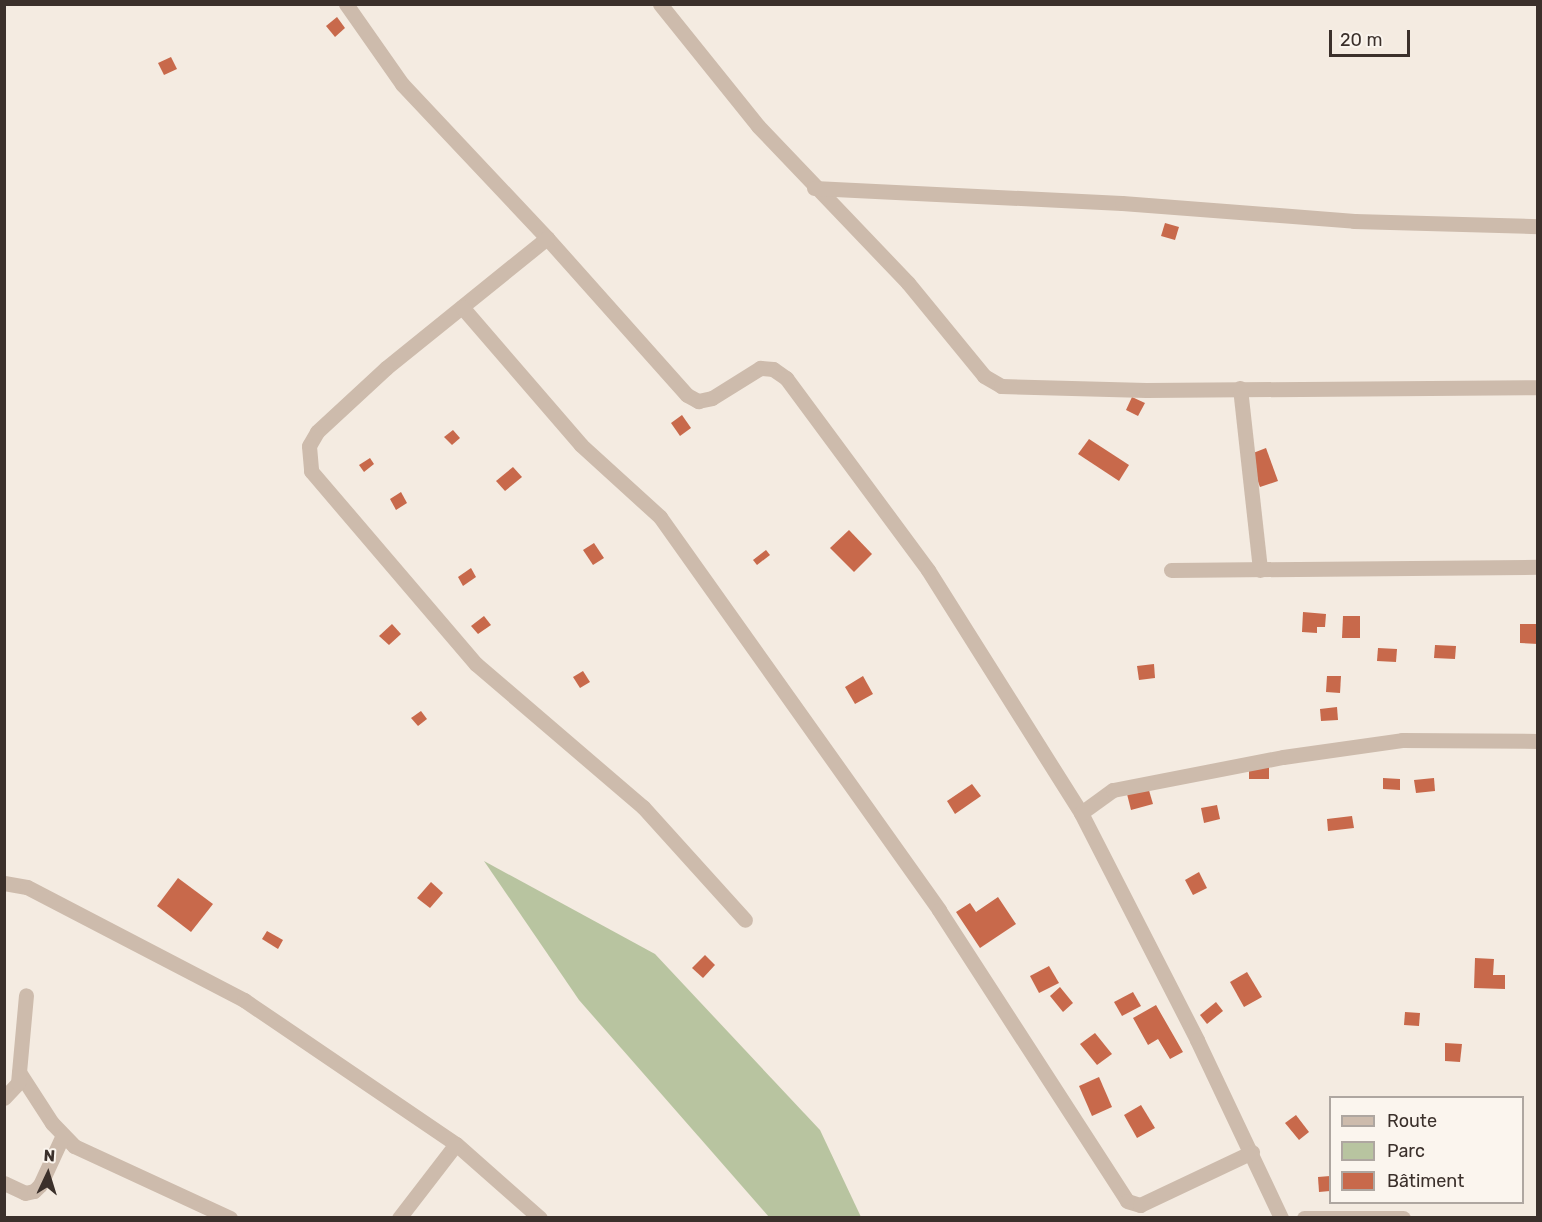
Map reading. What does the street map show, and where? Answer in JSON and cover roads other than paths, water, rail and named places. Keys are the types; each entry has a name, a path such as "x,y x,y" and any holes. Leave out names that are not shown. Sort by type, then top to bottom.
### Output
{"street":[{"path":"346,4 402,84 547,238 687,395 698,401 712,398 759,368 773,369 786,378 928,570 1081,813 1252,1152 1281,1218"},
{"path":"660,4 814,188 908,283 984,376 1001,386 1538,387"},
{"path":"814,188 1122,203 1342,220 1538,226"},
{"path":"547,238 386,368 317,432 309,446 311,471 476,664 643,807 745,920"},
{"path":"462,307 581,445 660,517 939,910 1127,1201 1140,1204 1252,1152"},
{"path":"1240,388 1260,570"},
{"path":"1171,570 1538,567"},
{"path":"1081,813 1113,790 1283,757 1402,740 1538,741"},
{"path":"4,883 27,887 244,1000 456,1144 540,1218"},
{"path":"4,1098 16,1088 26,995"},
{"path":"19,1072 63,1135 96,1159 165,1186 230,1218"},
{"path":"4,1183 25,1193 34,1191 63,1135"},
{"path":"399,1218 456,1144"},
{"path":"1304,1218 1403,1218"}]}
